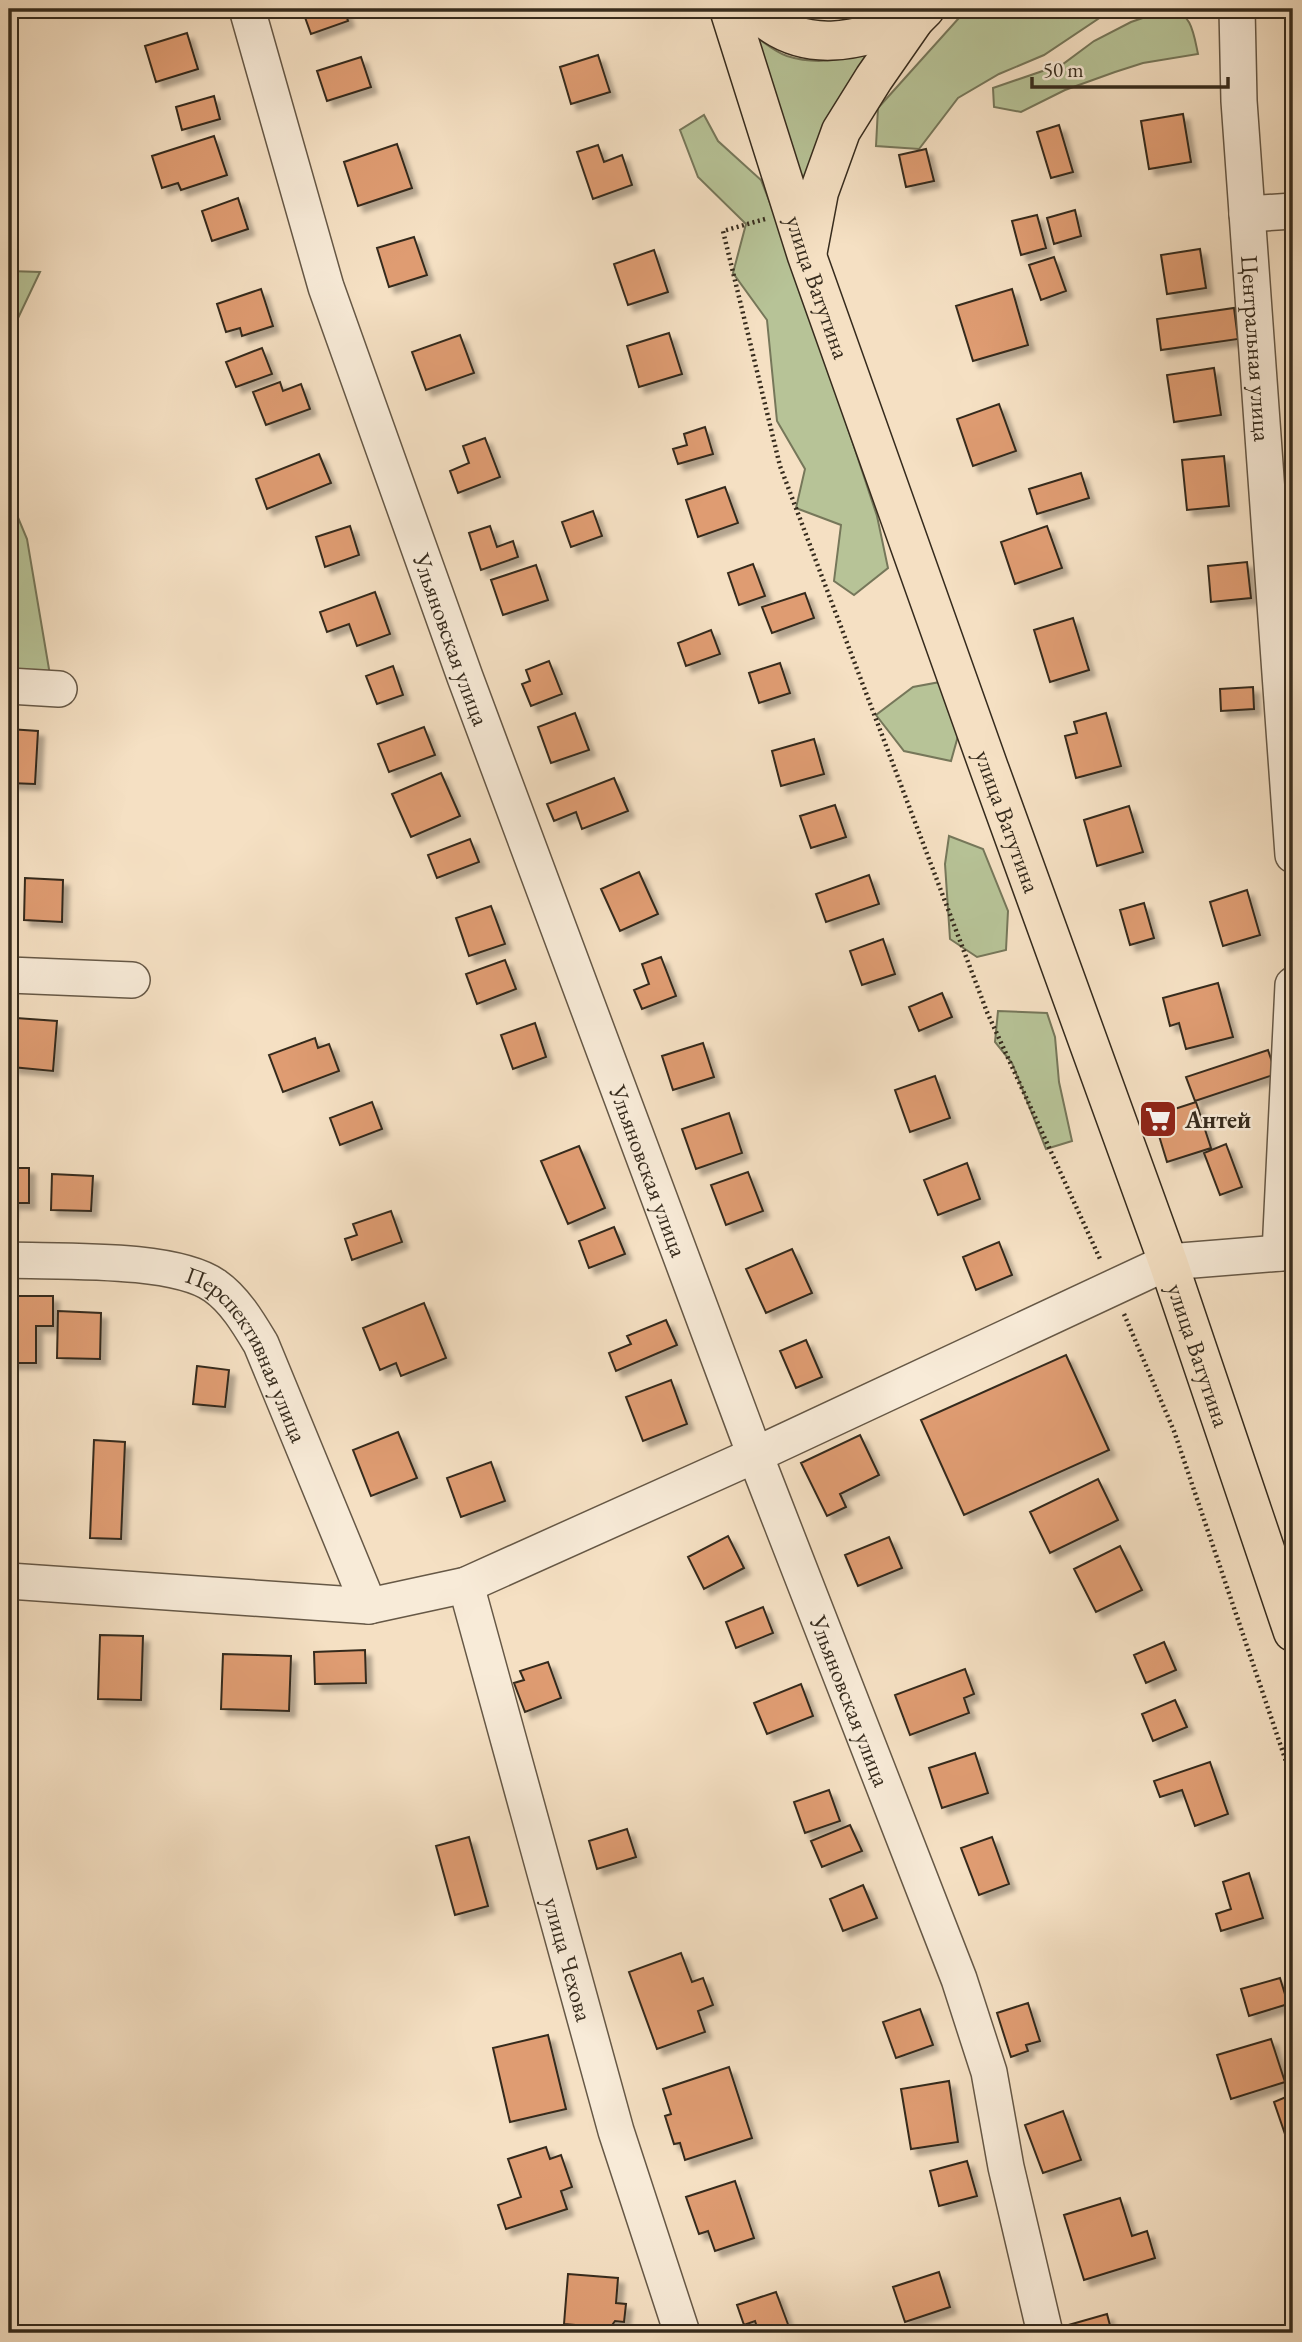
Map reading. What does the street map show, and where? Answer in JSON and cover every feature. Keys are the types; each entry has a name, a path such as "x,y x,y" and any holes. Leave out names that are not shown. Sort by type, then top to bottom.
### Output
{"main road":[{"name":"улица Ватутина","path":"729,9 807,256 1168,1262 1293,1632"},
{"path":"754,9 782,29 826,42 858,39 920,14"},
{"path":"807,256 819,192 841,131 920,14"}],"street":[{"name":"Ульяновская улица","path":"247,9 326,287 470,690 755,1455 959,1979 989,2072 1006,2167 1045,2333"},
{"name":"Центральная улица","path":"1237,9 1239,101 1247,214 1281,531 1293,855"},
{"path":"1247,214 1293,211"},
{"path":"9,686 59,689"},
{"path":"9,975 132,980"},
{"path":"9,1581 369,1605 466,1584 755,1455 1168,1262 1286,1252 1293,985"},
{"name":"Перспективная улица","path":"9,1260 169,1268 195,1275 216,1286 243,1314 261,1344 369,1605"},
{"name":"улица Чехова","path":"466,1584 616,2131 682,2333"}],"path":[{"path":"793,211 723,231 780,466 987,1012 1114,1288 1174,1431 1293,1782"}],"green space":[{"path":"967,9 1160,9 1104,15 1044,55 999,74 958,98 919,149 876,146 878,108"},
{"path":"1169,9 1183,14 1187,19 1198,54 1143,63 1115,72 1065,90 1021,112 994,107 993,88 1063,64 1094,41 1131,22"},
{"path":"746,29 776,51 810,61 855,56 877,48 802,195"},
{"path":"704,115 718,141 761,180 791,256 877,516 888,568 854,595 834,581 841,525 796,508 805,469 777,421 767,320 733,273 746,224 698,177 680,130"},
{"path":"9,271 40,272 9,337"},
{"path":"9,496 27,539 50,675 9,672"},
{"path":"951,680 965,711 951,761 904,751 876,715 913,687"},
{"path":"949,836 983,849 1008,911 1006,950 977,957 950,939 945,864"},
{"path":"998,1011 1047,1013 1055,1037 1059,1082 1072,1141 1046,1149 1012,1063 995,1042"}],"building":[{"path":"302,9 344,9 348,21 311,34"},
{"path":"187,33 198,69 156,82 145,46"},
{"path":"598,55 610,92 571,104 560,67"},
{"path":"361,57 371,87 327,101 317,71"},
{"path":"214,96 220,119 182,130 176,107"},
{"path":"1183,114 1191,162 1149,169 1141,121"},
{"path":"1059,125 1073,172 1051,178 1037,132"},
{"path":"214,136 227,175 181,190 178,183 162,188 152,156"},
{"path":"397,144 412,188 358,206 344,162"},
{"path":"598,145 604,162 622,155 632,185 593,199 577,152"},
{"path":"926,149 934,181 906,187 899,155"},
{"path":"238,198 248,229 212,241 202,211"},
{"path":"1075,210 1081,236 1054,244 1047,218"},
{"path":"1037,215 1046,248 1021,255 1012,221"},
{"path":"414,237 427,275 389,287 377,248"},
{"path":"1200,249 1206,288 1167,294 1161,255"},
{"path":"654,250 668,292 628,305 614,264"},
{"path":"1054,257 1066,291 1041,300 1029,265"},
{"path":"261,289 273,326 242,336 240,328 226,332 217,304"},
{"path":"1012,289 1028,345 973,361 956,306"},
{"path":"1234,308 1238,339 1161,350 1157,319"},
{"path":"669,333 682,374 639,387 627,346"},
{"path":"460,335 474,373 426,390 412,352"},
{"path":"262,348 272,374 236,387 226,362"},
{"path":"1214,368 1221,415 1174,422 1167,375"},
{"path":"280,382 283,391 301,384 310,409 266,425 253,392"},
{"path":"999,404 1016,451 973,466 957,419"},
{"path":"705,427 713,454 678,464 673,449 687,445 684,434"},
{"path":"485,438 500,477 458,493 450,471 469,463 463,446"},
{"path":"319,454 331,483 267,509 256,479"},
{"path":"1224,456 1229,506 1187,510 1182,460"},
{"path":"1081,473 1089,498 1037,514 1029,489"},
{"path":"725,487 738,523 698,537 686,500"},
{"path":"593,511 602,536 571,547 562,522"},
{"path":"350,526 359,555 325,567 316,537"},
{"path":"490,526 497,547 513,541 518,557 481,570 469,533"},
{"path":"1047,526 1062,568 1015,584 1001,542"},
{"path":"1247,562 1251,598 1211,602 1208,566"},
{"path":"753,564 765,596 739,605 728,573"},
{"path":"536,565 548,600 503,615 491,580"},
{"path":"375,592 390,634 357,646 349,624 327,632 320,612"},
{"path":"805,593 814,618 772,633 762,607"},
{"path":"1073,618 1089,670 1050,682 1034,630"},
{"path":"711,630 720,654 686,666 678,643"},
{"path":"549,661 562,694 531,706 522,684 530,681 526,670"},
{"path":"780,663 790,693 759,703 749,673"},
{"path":"393,666 403,695 377,704 366,676"},
{"path":"1253,687 1254,709 1221,711 1220,689"},
{"path":"575,713 589,750 551,763 538,727"},
{"path":"1106,713 1121,766 1076,778 1065,736 1077,733 1074,722"},
{"path":"424,727 435,755 389,772 378,744"},
{"path":"9,729 38,731 35,784 9,783"},
{"path":"814,739 824,774 781,786 772,751"},
{"path":"441,773 460,816 411,837 392,794"},
{"path":"614,778 628,811 582,829 576,812 554,821 547,804"},
{"path":"835,805 846,837 811,848 800,816"},
{"path":"1129,806 1143,852 1097,866 1084,820"},
{"path":"470,839 479,862 437,878 428,855"},
{"path":"639,872 658,914 620,931 601,889"},
{"path":"869,875 879,904 826,922 816,894"},
{"path":"25,878 63,880 62,922 24,920"},
{"path":"1247,890 1260,935 1223,946 1210,902"},
{"path":"1144,903 1154,938 1130,945 1120,910"},
{"path":"491,906 505,944 469,956 456,918"},
{"path":"883,939 895,974 862,985 850,951"},
{"path":"661,957 676,996 642,1009 634,990 649,984 642,964"},
{"path":"505,960 516,989 477,1004 466,974"},
{"path":"1218,983 1233,1037 1186,1049 1179,1023 1170,1026 1163,998"},
{"path":"942,993 952,1017 919,1031 909,1007"},
{"path":"16,1018 57,1021 53,1071 12,1067"},
{"path":"535,1023 546,1057 513,1069 501,1035"},
{"path":"315,1038 318,1048 329,1044 339,1071 283,1092 269,1055"},
{"path":"703,1043 714,1077 673,1090 662,1056"},
{"path":"1268,1050 1276,1074 1195,1101 1186,1077"},
{"path":"935,1076 950,1118 910,1132 895,1090"},
{"path":"372,1102 382,1129 340,1145 330,1118"},
{"path":"1196,1102 1211,1148 1167,1162 1153,1116"},
{"path":"729,1113 742,1153 696,1169 682,1129"},
{"path":"1226,1144 1242,1187 1220,1195 1204,1153"},
{"path":"579,1146 605,1208 568,1224 541,1161"},
{"path":"967,1163 980,1199 938,1215 924,1180"},
{"path":"9,1168 29,1168 29,1203 11,1203 11,1212 9,1212"},
{"path":"748,1172 763,1211 726,1225 711,1185"},
{"path":"52,1174 93,1176 91,1211 51,1210"},
{"path":"391,1211 402,1242 352,1260 345,1239 357,1235 353,1224"},
{"path":"614,1227 625,1254 589,1268 579,1241"},
{"path":"999,1242 1012,1275 976,1290 963,1257"},
{"path":"792,1249 812,1293 766,1313 746,1269"},
{"path":"12,1296 53,1296 53,1326 36,1326 36,1363 9,1363 9,1314 12,1314"},
{"path":"424,1303 446,1358 401,1376 396,1363 380,1370 363,1328"},
{"path":"58,1311 101,1313 100,1359 57,1358"},
{"path":"666,1320 677,1345 616,1371 609,1353 631,1344 627,1336"},
{"path":"806,1340 822,1377 796,1388 780,1351"},
{"path":"1066,1355 1109,1450 964,1515 921,1420"},
{"path":"197,1366 229,1370 225,1407 193,1404"},
{"path":"671,1380 687,1424 643,1441 626,1397"},
{"path":"398,1432 417,1478 371,1496 353,1450"},
{"path":"860,1435 879,1475 840,1494 846,1507 827,1516 801,1463"},
{"path":"94,1440 125,1442 121,1539 90,1538"},
{"path":"491,1462 505,1501 461,1517 447,1478"},
{"path":"1098,1479 1118,1520 1050,1553 1030,1512"},
{"path":"728,1536 744,1568 704,1589 688,1557"},
{"path":"889,1537 902,1568 858,1586 845,1555"},
{"path":"1120,1546 1142,1590 1096,1612 1074,1569"},
{"path":"763,1607 773,1633 736,1648 726,1622"},
{"path":"100,1635 143,1636 141,1700 98,1699"},
{"path":"1164,1642 1176,1670 1146,1683 1134,1655"},
{"path":"365,1650 366,1683 315,1684 314,1652"},
{"path":"223,1654 291,1656 289,1711 221,1709"},
{"path":"548,1662 561,1698 525,1712 514,1683 524,1680 520,1671"},
{"path":"965,1669 974,1694 964,1698 969,1713 910,1735 895,1695"},
{"path":"801,1684 813,1716 767,1734 754,1703"},
{"path":"1175,1700 1187,1727 1153,1741 1142,1714"},
{"path":"975,1753 988,1793 942,1808 929,1768"},
{"path":"1210,1762 1228,1814 1195,1826 1182,1790 1160,1797 1154,1781"},
{"path":"829,1790 840,1821 805,1833 794,1802"},
{"path":"850,1825 862,1851 822,1867 811,1841"},
{"path":"627,1829 636,1857 597,1869 589,1841"},
{"path":"469,1837 488,1906 455,1915 436,1846"},
{"path":"992,1837 1009,1884 979,1895 961,1848"},
{"path":"1249,1873 1263,1918 1221,1931 1216,1914 1231,1909 1223,1882"},
{"path":"863,1885 877,1918 843,1931 830,1899"},
{"path":"681,1953 692,1982 703,1978 713,2005 698,2011 705,2032 657,2049 629,1972"},
{"path":"1280,1978 1288,2004 1249,2016 1241,1989"},
{"path":"1028,2003 1040,2041 1026,2045 1028,2051 1011,2057 997,2013"},
{"path":"920,2009 933,2045 896,2058 883,2022"},
{"path":"548,2035 566,2109 510,2122 493,2048"},
{"path":"1271,2039 1285,2082 1231,2099 1217,2055"},
{"path":"729,2067 752,2138 685,2160 680,2143 674,2144 665,2116 671,2114 663,2089"},
{"path":"949,2081 958,2142 911,2149 901,2089"},
{"path":"1293,2094 1293,2134 1286,2137 1274,2102"},
{"path":"1063,2111 1081,2160 1043,2173 1025,2125"},
{"path":"546,2147 550,2159 561,2155 572,2187 561,2191 567,2209 506,2229 498,2205 521,2197 508,2159"},
{"path":"967,2161 977,2196 939,2206 930,2171"},
{"path":"735,2181 754,2238 715,2251 708,2231 699,2234 686,2197"},
{"path":"1120,2198 1132,2236 1147,2231 1155,2258 1084,2280 1064,2215"},
{"path":"939,2272 950,2307 905,2322 893,2287"},
{"path":"568,2274 618,2278 616,2303 626,2304 624,2322 615,2321 610,2328 564,2324"},
{"path":"776,2292 789,2327 770,2333 759,2333 755,2321 744,2325 737,2305"},
{"path":"1107,2314 1112,2333 1067,2333 1065,2326"}],"place":[{"name":"Антей","path":"1158,1119"}]}
